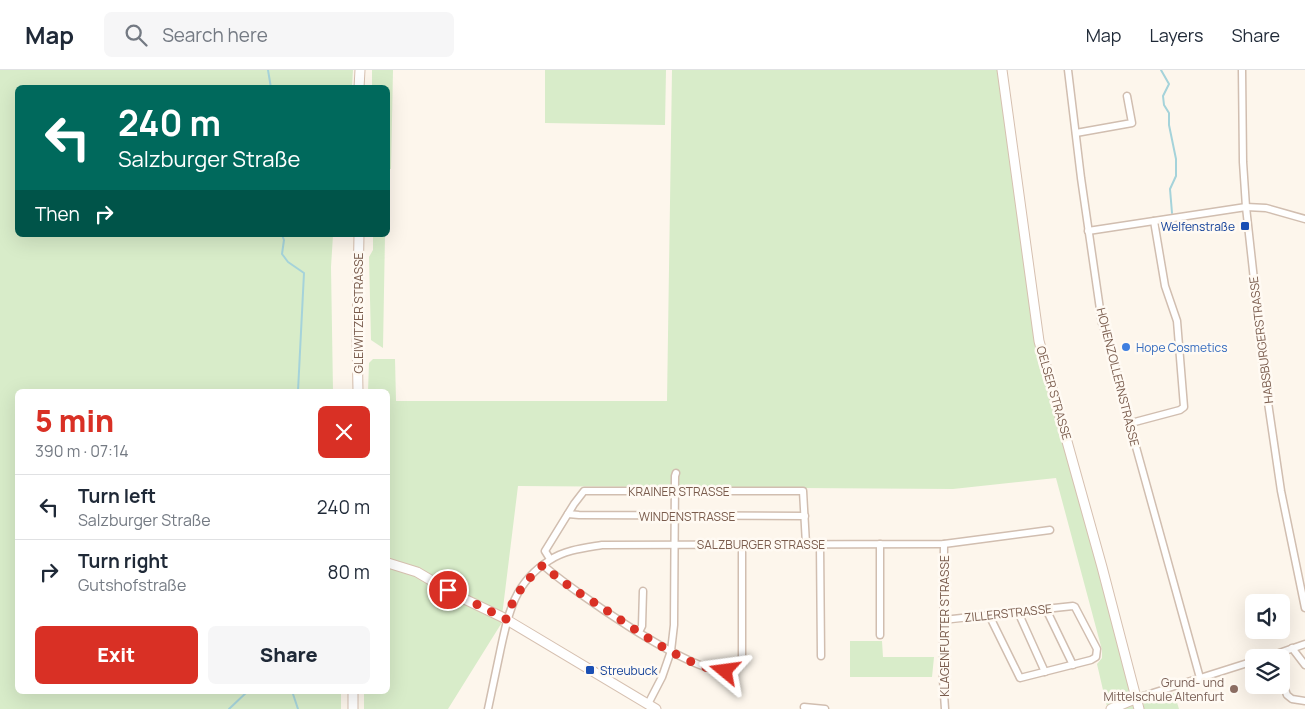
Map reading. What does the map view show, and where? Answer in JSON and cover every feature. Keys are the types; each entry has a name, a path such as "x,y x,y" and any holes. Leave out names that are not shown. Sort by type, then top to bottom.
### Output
{"main road":[{"path":"360,70 360,85"},
{"name":"OELSER STRASSE","path":"1002,70 1039,341 1102,567 1139,709"},
{"name":"GLEIWITZER STRASSE","path":"358,389 359,237"},
{"path":"390,564 417,572 456,595 506,619 653,707"},
{"path":"353,694 353,709"},
{"path":"1111,709 1137,698"}],"street":[{"name":"HOHENZOLLERNSTRASSE","path":"1068,70 1088,231 1102,323 1200,678"},
{"name":"HABSBURGERSTRASSE","path":"1242,70 1243,162 1246,207 1266,389 1285,514 1305,608"},
{"path":"1076,133 1132,123 1127,96"},
{"path":"1088,231 1246,207 1266,208 1305,219"},
{"path":"1131,423 1180,410 1184,407 1177,321 1165,286 1154,221"},
{"path":"653,707 671,651 674,625 674,490 676,472"},
{"name":"KRAINER STRASSE","path":"550,559 545,551 584,491 803,491 806,516 806,544"},
{"name":"WINDENSTRASSE","path":"568,514 806,516"},
{"name":"SALZBURGER STRASSE","path":"506,619 518,592 527,580 550,559 575,550 602,545 944,544 1050,530"},
{"path":"543,565 573,588 680,657 720,671 730,671 741,662 742,658 742,544"},
{"path":"820,544 821,656"},
{"path":"880,544 880,635"},
{"name":"KLAGENFURTER STRASSE","path":"944,544 943,679 945,709"},
{"path":"639,632 642,626 643,591"},
{"name":"ZILLERSTRASSE","path":"943,620 1073,606 1097,649 1096,656 1093,659 1073,665"},
{"path":"989,615 1020,678 1073,665 1046,609"},
{"path":"1018,612 1045,672"},
{"path":"488,709 506,619"},
{"path":"1305,644 1292,648 1305,665"},
{"path":"1137,698 1245,664"},
{"path":"1287,694 1292,699 1305,701"},
{"path":"804,706 825,709"}],"green space":[{"path":"0,70 353,70 352,85 15,85 15,237 333,237 331,267 333,389 15,389 15,694 341,694 341,709 0,709"},
{"path":"372,70 393,70 391,169 390,85 372,85"},
{"path":"545,70 666,70 665,125 545,123"},
{"path":"672,70 998,70 1033,328 1136,709 1108,709 1097,664 1102,658 1102,650 1056,478 953,489 518,486 501,624 448,709 364,709 364,694 390,694 390,389 368,389 369,363 373,359 395,359 396,401 667,401"},
{"path":"373,237 385,237 383,348 371,340 369,257 373,250"},
{"path":"850,641 882,641 883,657 934,657 932,677 850,677"},
{"path":"1174,693 1179,709 1144,709 1143,702"}],"waterway":[{"path":"268,70 270,85"},
{"path":"1161,70 1169,84 1163,96 1164,105 1169,113 1169,125 1176,159 1176,176 1170,189 1172,213"},
{"path":"283,237 282,254 288,262 304,273 298,389"},
{"path":"229,709 245,694"},
{"path":"293,694 298,709"}],"place":[{"name":"Welfenstraße","path":"1245,226"},
{"name":"Hope Cosmetics","path":"1126,347"},
{"name":"Streubuck","path":"590,670"},
{"name":"Grund- und Mittelschule Altenfurt","path":"1234,689"}],"route":[{"path":"448,590 506,619 518,592 527,580 543,565 573,588 680,657 712,669 725,671"}]}
